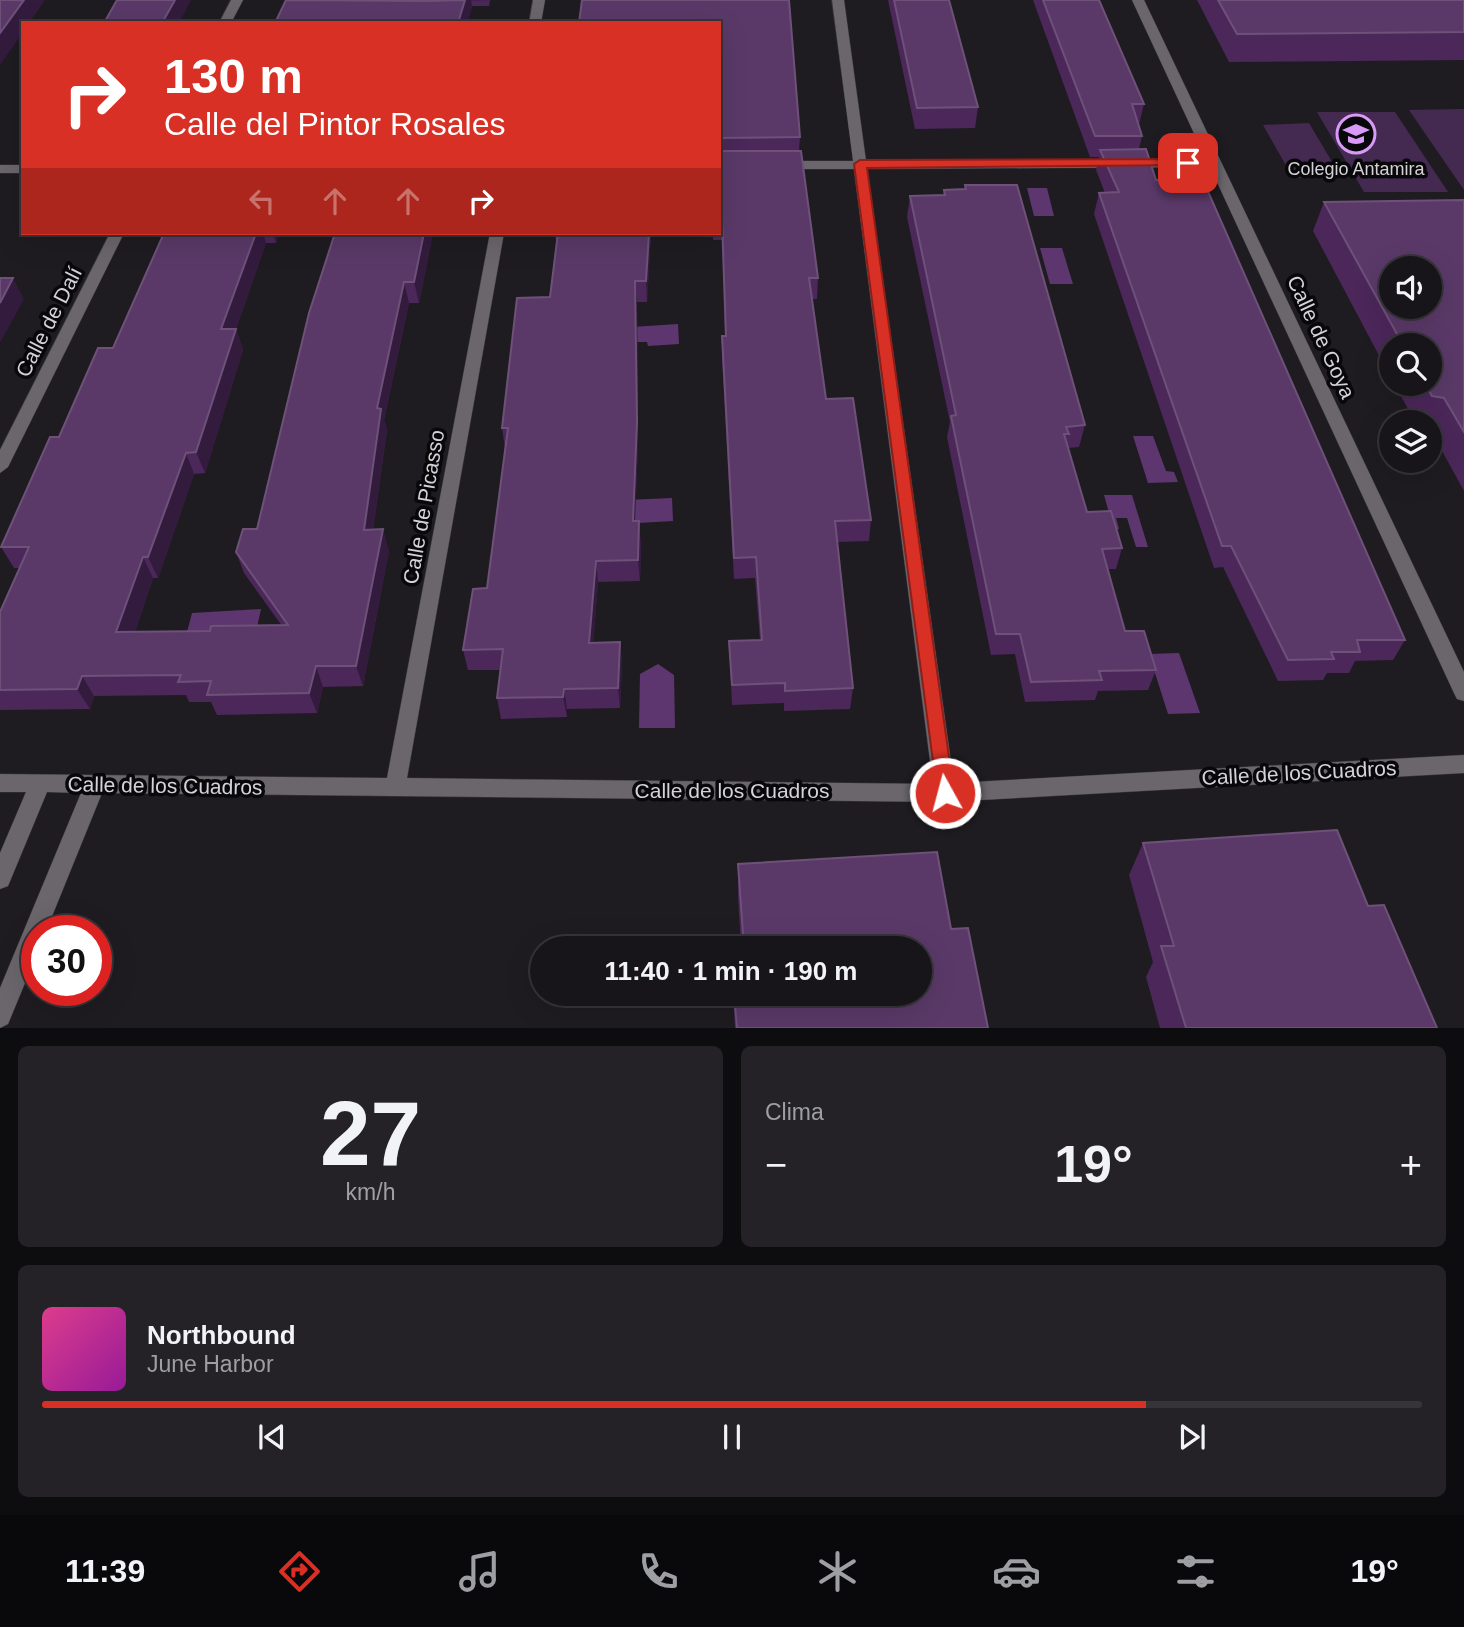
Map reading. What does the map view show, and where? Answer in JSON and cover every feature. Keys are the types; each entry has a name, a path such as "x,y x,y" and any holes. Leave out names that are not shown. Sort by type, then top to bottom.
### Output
{"street":[{"path":"226,21 237,0"},
{"path":"535,21 539,0"},
{"path":"838,0 945,793"},
{"name":"Calle de Goya","path":"1138,0 1464,693"},
{"path":"758,165 1216,163"},
{"path":"0,169 21,169"},
{"name":"Calle de Dalí","path":"0,467 116,235"},
{"name":"Calle de Picasso","path":"396,789 497,235"},
{"name":"Calle de los Cuadros","path":"0,783 945,793 1464,764"},
{"path":"0,879 40,784"},
{"path":"0,1016 95,785"}],"shaded area":[{"path":"1464,109 1464,190 1409,110"},
{"path":"1317,112 1395,112 1448,192 1364,192"},
{"path":"1309,123 1341,177 1293,178 1263,125"},
{"path":"1027,188 1047,188 1054,216 1034,216"},
{"path":"1040,248 1062,248 1073,284 1050,284"},
{"path":"678,324 679,344 648,346 647,342 633,342 632,327"},
{"path":"1133,436 1153,436 1166,471 1174,472 1178,482 1148,483"},
{"path":"1104,495 1132,495 1148,547 1136,547 1127,518 1116,518 1119,529 1114,530"},
{"path":"672,498 673,521 620,524 603,501"},
{"path":"261,609 256,632 186,636 192,613"},
{"path":"1179,653 1200,713 1168,714 1149,654"},
{"path":"658,664 674,675 675,728 639,728 640,674"}],"building":[{"path":"0,0 24,0 0,33"},
{"path":"117,0 175,0 163,21 105,21"},
{"path":"286,0 465,0 459,21 276,21"},
{"path":"582,0 789,0 800,137 721,138 721,21 579,21"},
{"path":"894,0 949,0 978,107 917,108"},
{"path":"1043,0 1099,0 1144,104 1132,104 1142,136 1095,136"},
{"path":"1218,0 1464,0 1464,32 1237,34"},
{"path":"1146,149 1156,180 1203,180 1405,640 1357,640 1360,652 1331,652 1334,659 1288,660 1231,546 1222,546 1099,193 1119,192 1100,150"},
{"path":"721,151 801,151 818,278 809,278 826,399 853,398 871,520 835,521 853,688 785,691 785,683 732,685 729,641 762,640 756,557 734,558 722,336 726,336"},
{"path":"965,185 1017,185 1085,425 1066,427 1069,434 1064,434 1087,512 1111,511 1122,548 1102,549 1125,631 1144,631 1156,670 1099,671 1102,680 1031,682 1020,634 996,634 951,416 956,415 910,196 945,195 944,190 966,189"},
{"path":"1464,200 1464,432 1444,398 1432,396 1442,396 1442,333 1396,333 1389,319 1442,319 1442,256 1379,256 1379,302 1324,202"},
{"path":"163,235 255,235 221,329 236,329 196,452 186,453 148,557 143,557 116,632 210,631 211,626 288,625 236,552 243,529 257,529 309,313 334,235 424,235 414,282 404,282 377,408 381,409 364,530 383,529 356,666 316,666 309,693 207,695 211,681 178,682 181,675 82,676 77,689 0,690 0,612 29,547 1,547 50,437 59,437 98,348 113,348"},
{"path":"558,235 649,235 646,281 635,281 637,422 633,521 639,521 638,560 596,561 589,643 620,642 618,688 564,689 563,697 497,698 503,649 463,650 473,589 487,588 508,428 502,428 517,298 550,297"},
{"path":"0,278 13,278 0,303"},
{"path":"1337,830 1368,906 1384,905 1437,1028 1186,1028 1161,946 1174,946 1143,843"},
{"path":"937,852 951,929 968,928 988,1028 737,1028 735,1006 932,1006 932,936 743,936 738,864"}],"place":[{"name":"Colegio Antamira","path":"1356,134"}],"route":[{"path":"945,793 860,164 1188,163"}]}
